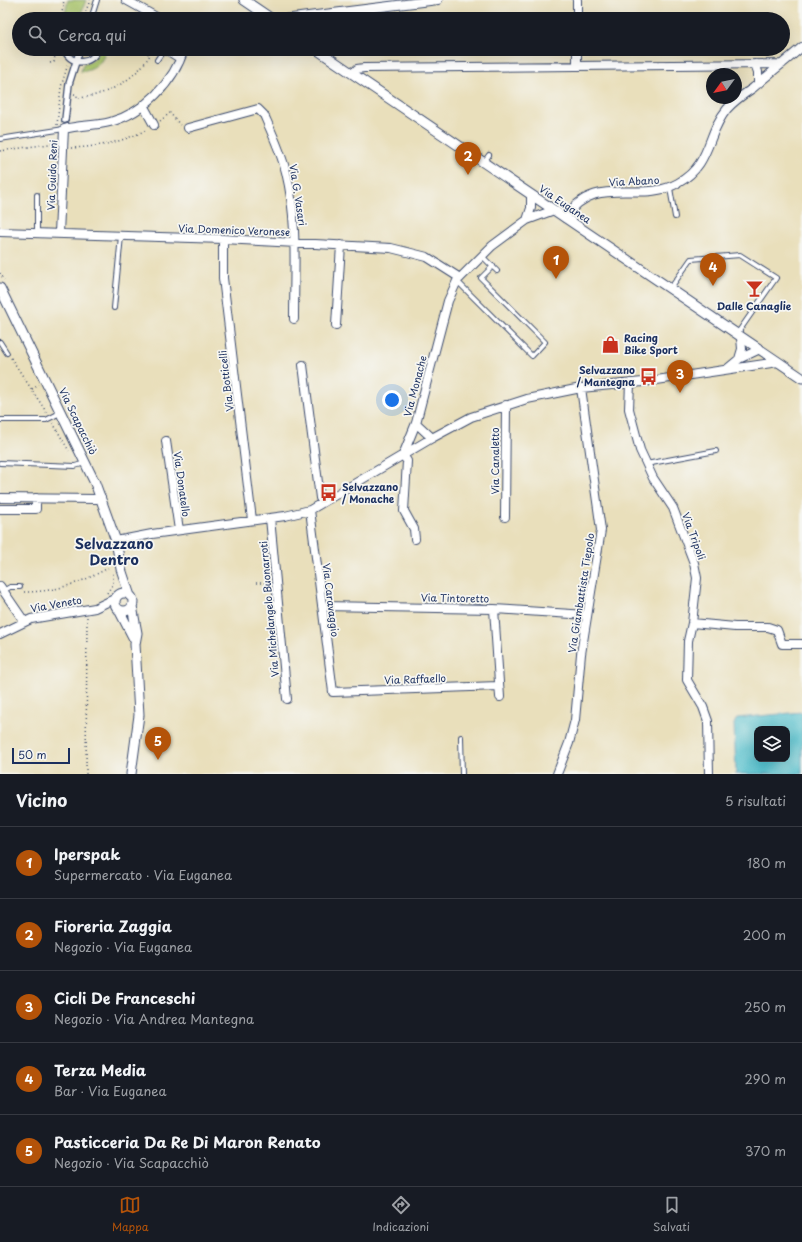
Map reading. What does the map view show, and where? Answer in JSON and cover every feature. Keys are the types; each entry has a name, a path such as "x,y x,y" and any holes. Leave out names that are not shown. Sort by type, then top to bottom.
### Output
{"street":[{"path":"126,0 147,12"},
{"path":"246,0 262,12"},
{"path":"341,12 438,0"},
{"path":"576,0 577,12"},
{"name":"Via Abano","path":"565,218 580,200 590,196 608,191 660,191 670,188 680,182 697,168 704,158 727,109 802,48"},
{"path":"69,56 75,61 87,61 93,56"},
{"path":"64,124 67,92 77,56"},
{"name":"Via Guido Reni","path":"59,233 64,124 111,122 128,115 162,88 181,56"},
{"name":"Via Euganea","path":"326,56 486,159 565,218 802,378"},
{"path":"577,56 577,65"},
{"path":"755,64 758,72 758,84"},
{"path":"352,74 357,69 364,68 782,64"},
{"path":"142,105 154,126"},
{"name":"Via G. Vasari","path":"188,128 258,109 264,114 286,172 291,203 294,243"},
{"path":"528,220 531,208 529,191"},
{"name":"Via Monache","path":"403,455 416,423 448,301 458,279 481,256 528,220 554,210"},
{"name":"Via Domenico Veronese","path":"0,232 223,239 341,245 402,250 427,258 458,279"},
{"name":"Via Botticelli","path":"223,239 223,278 252,520"},
{"path":"294,243 294,319"},
{"path":"336,325 341,245"},
{"name":"Via Scapacchiò","path":"0,288 86,462 101,497 116,541 117,570 115,602 118,610 128,625 136,644"},
{"path":"739,336 742,349 739,359"},
{"path":"726,369 739,359 760,349"},
{"path":"753,367 758,359 760,349"},
{"path":"116,541 179,530 270,518 310,510 432,438 471,417 506,405 581,388 630,383 726,369 753,367 778,362"},
{"path":"303,366 320,498 323,502"},
{"name":"Via Tripoli","path":"630,383 629,409 646,464 653,478 673,508 694,563 697,578 692,623 688,641 687,680 703,707 708,721 709,774"},
{"name":"Via Giambattista Tiepolo","path":"557,774 569,743 575,720 578,678 601,530 581,388"},
{"name":"Via Canaletto","path":"505,517 506,405"},
{"path":"416,423 432,438"},
{"name":"Via Donatello","path":"166,441 179,530"},
{"path":"403,455 407,461 404,511 414,529 415,539"},
{"path":"0,498 96,499 101,497"},
{"path":"0,509 36,509 36,498"},
{"name":"Via Caravaggio","path":"310,510 333,692"},
{"name":"Via Michelangelo Buonarroti","path":"270,518 287,699"},
{"name":"Via Scapacchiò","path":"117,570 130,596 137,633 136,644 139,715 131,774"},
{"path":"4,590 24,621"},
{"path":"116,597 123,593 130,596"},
{"name":"Via Veneto","path":"95,608 116,597"},
{"path":"118,610 125,611 132,606"},
{"name":"Via Tintoretto","path":"322,606 494,609 587,615"},
{"name":"Via Veneto","path":"0,634 24,621 42,616 95,608 118,610"},
{"path":"494,609 498,686 500,697"},
{"path":"692,623 735,627 768,627 777,630 782,644 802,644"},
{"name":"Via Raffaello","path":"333,692 498,686"}],"lane":[{"path":"93,12 97,0"},
{"path":"157,60 160,56"},
{"path":"173,56 180,60"},
{"path":"0,139 64,124"},
{"path":"670,188 674,216"},
{"path":"37,232 38,195"},
{"path":"114,308 121,236"},
{"path":"670,289 691,259 740,255 776,278 739,336"},
{"path":"481,256 497,271"},
{"path":"458,279 532,356 545,342 481,278 493,266"},
{"path":"0,342 7,353"},
{"path":"0,420 50,418 61,413"},
{"path":"646,464 716,451"},
{"path":"0,463 75,466 86,462"},
{"path":"4,590 10,587 20,587"},
{"path":"461,737 462,774"}],"path":[{"path":"62,12 64,0"},
{"path":"86,12 90,0"},
{"path":"50,63 54,62 55,56"},
{"path":"79,98 110,90 132,77 143,66 149,56"},
{"path":"63,149 110,144 136,135 154,126 170,113 185,129 188,128"},
{"path":"0,151 56,143"},
{"path":"7,353 50,418 70,452"},
{"path":"4,590 42,591 67,588 108,568"},
{"path":"103,597 109,592 117,570"},
{"path":"256,583 262,583"},
{"path":"86,616 86,774"}],"green space":[{"path":"68,0 86,0 82,12 65,12"},
{"path":"96,56 104,56 98,65 94,68 81,72 83,65 93,60"}],"water":[{"path":"802,712 802,774 736,774 734,724 737,718"}],"place":[{"name":"Fioreria Zaggia","path":"468,175"},
{"name":"Iperspak","path":"556,279"},
{"name":"Terza Media","path":"713,286"},
{"name":"Dalle Canaglie","path":"754,289"},
{"name":"Racing Bike Sport","path":"611,344"},
{"name":"Selvazzano / Mantegna","path":"648,376"},
{"name":"Cicli De Franceschi","path":"680,393"},
{"name":"Selvazzano / Monache","path":"329,493"},
{"name":"Pasticceria Da Re Di Maron Renato","path":"158,760"}],"district":[{"name":"Selvazzano Dentro","path":"114,552"}]}
